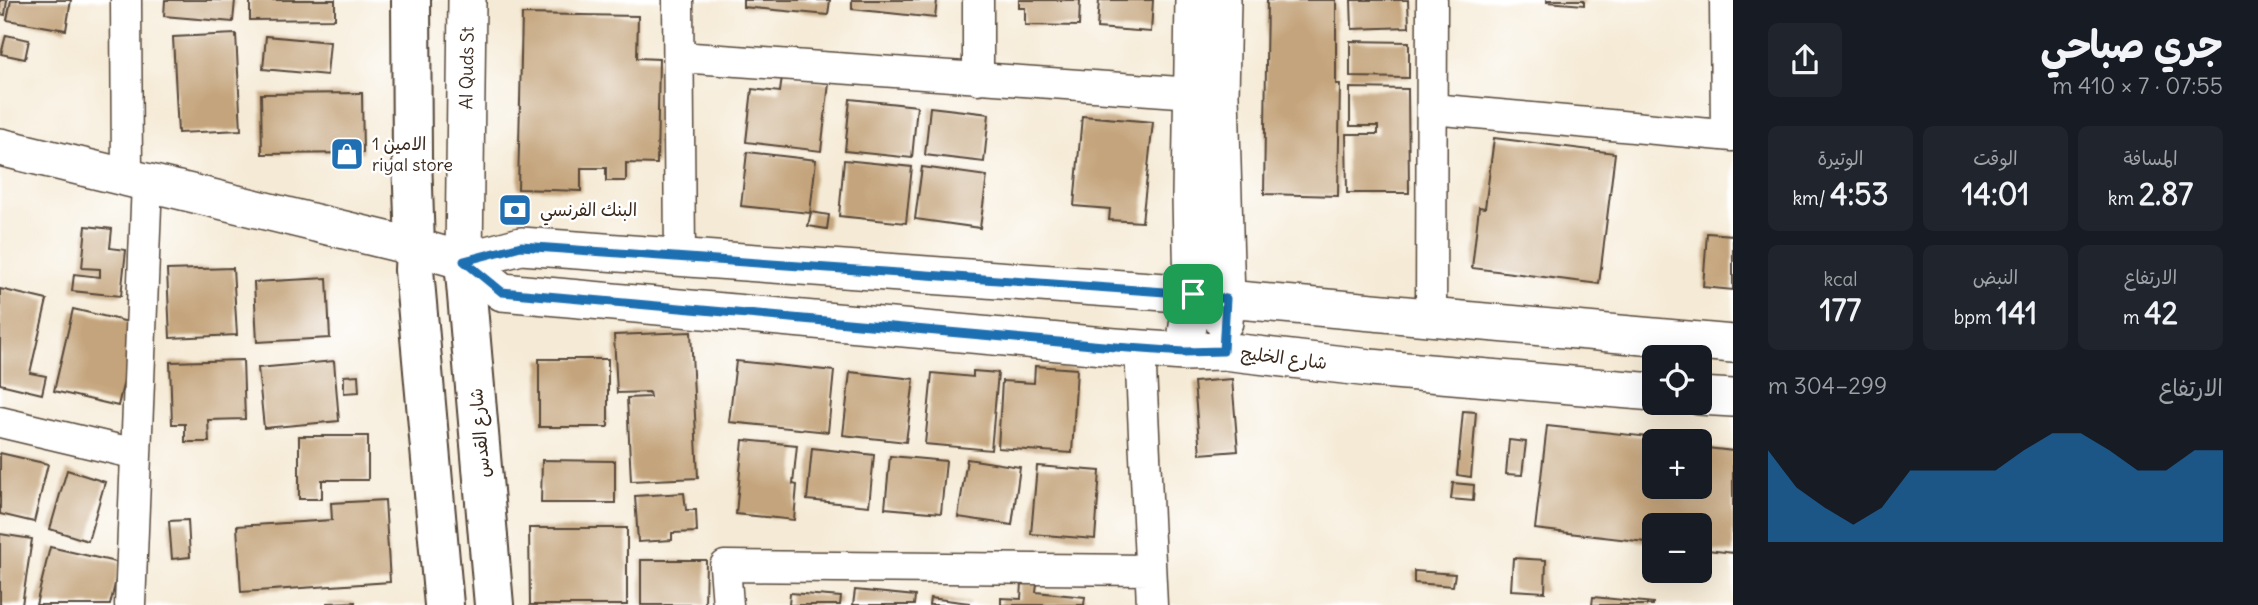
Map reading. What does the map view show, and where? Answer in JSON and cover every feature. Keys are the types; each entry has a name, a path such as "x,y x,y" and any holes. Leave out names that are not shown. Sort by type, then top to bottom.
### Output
{"main road":[{"path":"411,0 414,270 444,605"},
{"name":"شارع القدس","path":"464,261 494,605"}],"street":[{"path":"126,0 137,180 136,454 130,605"},
{"name":"Al Quds St","path":"464,261 467,0"},
{"path":"678,0 681,257"},
{"path":"978,0 978,79"},
{"path":"1194,0 1191,196 1223,351"},
{"path":"1184,352 1210,297 1222,0"},
{"path":"1431,317 1432,0"},
{"path":"1432,109 1730,136 1725,0"},
{"path":"679,57 1193,93"},
{"path":"0,147 464,261 521,246 1210,297 1733,344"},
{"name":"شارع الخليج","path":"464,261 502,292 1184,352 1223,351 1370,368 1642,391"},
{"path":"1140,348 1152,605"},
{"path":"1712,397 1733,398"},
{"path":"0,422 136,454"},
{"path":"728,605 725,566 1150,570"}],"building":[{"path":"0,0 7,0 5,15 0,14"},
{"path":"11,0 71,0 66,30 7,20"},
{"path":"165,0 235,0 233,22 164,16"},
{"path":"250,0 335,0 335,19 250,20"},
{"path":"743,0 830,0 828,15 743,7"},
{"path":"852,0 937,0 935,18 852,9"},
{"path":"1019,0 1080,0 1079,26 1025,25 1025,8 1019,8"},
{"path":"1099,0 1153,0 1151,32 1097,28"},
{"path":"1267,0 1336,0 1336,84 1340,84 1338,196 1264,194"},
{"path":"1351,0 1408,0 1409,27 1352,29"},
{"path":"1584,0 1584,5 1547,2"},
{"path":"522,14 638,16 637,58 659,59 657,164 626,163 626,181 606,181 606,168 581,168 581,191 518,189"},
{"path":"236,34 241,130 178,133 173,37"},
{"path":"6,35 29,40 25,59 1,54"},
{"path":"266,36 330,42 327,75 263,69"},
{"path":"1350,41 1409,42 1409,78 1350,77"},
{"path":"782,77 829,83 821,151 746,142 752,89 780,92"},
{"path":"1350,88 1408,89 1409,193 1347,193 1346,134 1378,134 1378,126 1350,126"},
{"path":"362,93 363,153 262,154 261,94"},
{"path":"850,99 917,106 912,158 845,151"},
{"path":"930,107 989,114 984,162 925,155"},
{"path":"1082,116 1153,122 1142,222 1109,220 1110,209 1074,206"},
{"path":"1494,138 1615,153 1599,284 1472,268 1479,207 1485,208"},
{"path":"747,152 816,160 810,213 741,206"},
{"path":"844,160 912,167 906,223 839,216"},
{"path":"922,167 987,176 980,228 915,219"},
{"path":"811,212 829,215 827,229 808,226"},
{"path":"86,226 112,229 110,248 126,250 121,296 72,291 74,274 100,277 100,269 82,268"},
{"path":"1707,233 1733,235 1733,290 1703,287"},
{"path":"233,268 237,335 170,338 167,270"},
{"path":"327,278 330,338 257,342 254,282"},
{"path":"0,289 47,300 30,373 46,376 42,394 0,384"},
{"path":"73,309 137,324 118,406 54,391"},
{"path":"691,332 698,478 631,481 627,398 650,397 649,392 617,393 614,335"},
{"path":"539,359 608,359 608,427 539,427"},
{"path":"243,360 245,419 208,420 209,442 185,442 185,424 172,424 170,362"},
{"path":"334,361 339,421 264,428 258,368"},
{"path":"736,361 834,371 828,432 729,422"},
{"path":"1035,366 1077,369 1072,453 998,448 1002,381 1034,383"},
{"path":"973,371 998,373 991,450 925,444 932,373 973,377"},
{"path":"850,372 914,379 906,442 843,435"},
{"path":"358,375 359,392 344,393 344,376"},
{"path":"1232,379 1238,451 1200,454 1194,382"},
{"path":"1463,411 1476,412 1471,477 1457,475"},
{"path":"1547,426 1642,436 1642,499 1712,499 1712,449 1733,451 1733,553 1712,551 1712,513 1642,513 1642,542 1535,529"},
{"path":"299,436 368,436 368,480 322,480 322,499 299,499"},
{"path":"743,440 797,445 793,484 797,485 794,520 736,514"},
{"path":"1509,440 1526,442 1522,475 1506,474"},
{"path":"812,448 874,455 869,506 807,500"},
{"path":"0,453 48,464 34,522 0,514"},
{"path":"890,456 946,461 941,513 885,508"},
{"path":"967,459 1020,467 1012,525 958,517"},
{"path":"542,460 615,461 615,503 541,503"},
{"path":"1037,466 1100,471 1095,539 1031,534"},
{"path":"67,470 105,482 88,541 50,529"},
{"path":"1453,483 1474,485 1473,501 1451,499"},
{"path":"684,493 686,510 696,510 697,532 672,533 672,540 638,542 635,496"},
{"path":"385,500 390,582 241,592 237,526 332,520 331,503"},
{"path":"188,520 190,557 172,559 169,521"},
{"path":"529,528 627,528 627,605 530,605"},
{"path":"0,534 32,539 22,605 0,605"},
{"path":"50,547 120,563 110,605 36,605"},
{"path":"1513,558 1546,560 1545,592 1511,590"},
{"path":"641,560 706,560 705,605 641,605"},
{"path":"1414,571 1455,574 1453,586 1414,583"},
{"path":"1022,582 1037,584 1036,592 1085,597 1084,605 1001,605 1001,598 1021,599"},
{"path":"855,590 915,596 914,605 853,605"},
{"path":"790,593 841,597 840,605 789,605"},
{"path":"1593,597 1653,603 1653,605 1592,605"},
{"path":"930,598 969,603 969,605 929,605"},
{"path":"355,602 355,605 327,605 327,603"}],"place":[{"name":"الامين 1 riyal store","path":"347,154"},
{"name":"البنك الفرنسي","path":"515,210"}],"route":[{"path":"521,246 1193,294 1226,299 1223,351 1184,352 1115,347 502,292 464,261 521,246"}]}
